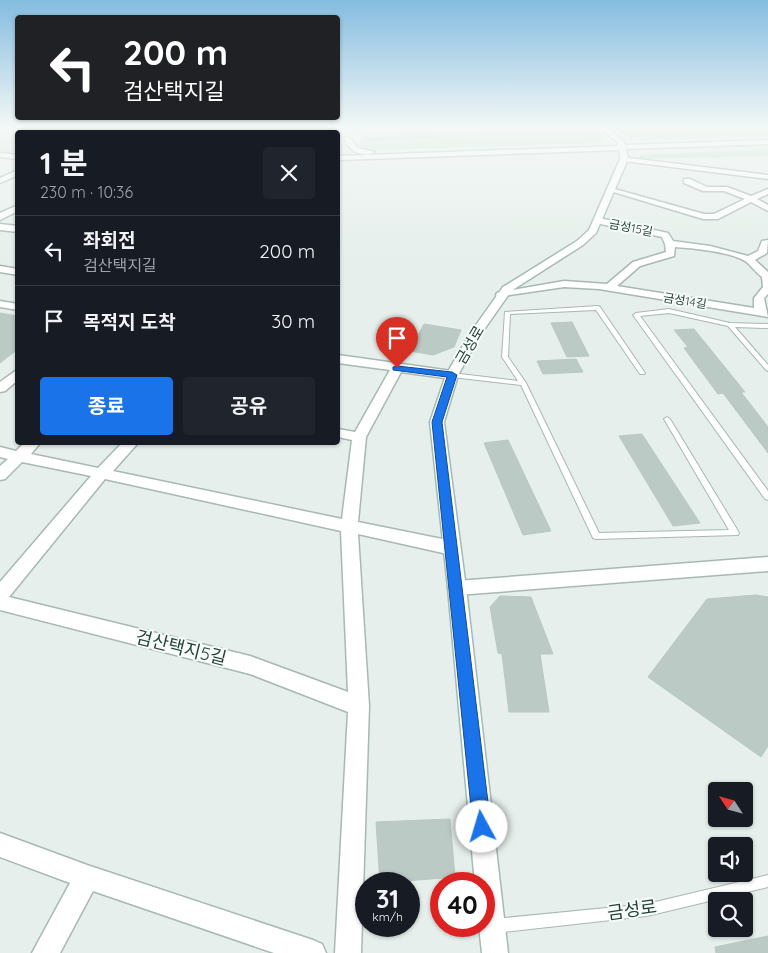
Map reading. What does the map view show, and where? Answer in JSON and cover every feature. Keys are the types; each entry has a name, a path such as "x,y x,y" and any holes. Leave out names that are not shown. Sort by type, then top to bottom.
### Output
{"street":[{"name":"금성로","path":"487,872 437,422 452,375 475,334 501,295 507,289 580,243 593,231 611,190 615,172"},
{"path":"749,172 768,176"},
{"path":"1,179 15,173"},
{"path":"1,179 15,177"},
{"path":"687,182 706,189 724,189 739,193 749,200 768,208"},
{"path":"611,190 703,216 715,217 768,191"},
{"path":"0,217 15,209"},
{"name":"금성15길","path":"599,221 665,235 670,244 712,247 749,259"},
{"path":"0,227 15,229"},
{"path":"749,259 762,253 766,242 768,243"},
{"path":"610,288 630,266 671,254 670,244"},
{"name":"금성14길","path":"501,295 564,284 610,288 764,314 759,298 768,287 767,276 756,268 749,259"},
{"path":"0,269 15,272"},
{"path":"340,359 452,375"},
{"path":"348,953 359,706 349,526 359,437 397,368"},
{"path":"0,371 15,374"},
{"path":"0,388 15,376"},
{"path":"340,433 359,437"},
{"path":"0,475 31,445"},
{"path":"0,595 101,474 129,445"},
{"path":"0,452 19,458 452,548"},
{"path":"457,588 768,564"},
{"name":"검산택지5길","path":"0,602 250,665 359,706"},
{"path":"0,845 87,877 312,953"},
{"path":"45,953 87,877"},
{"name":"금성로","path":"494,937 495,953"}],"lane":[{"path":"642,373 598,308 507,313 505,358 523,382 596,536 735,533 667,419"},
{"path":"768,326 730,325 669,311 636,315 768,497"},
{"path":"730,325 768,369"},
{"path":"452,375 523,382"},
{"name":"금성로","path":"495,926 648,910 768,881"}],"building":[{"path":"0,313 15,316 15,351 0,363"},
{"path":"572,322 589,356 567,357 551,323"},
{"path":"424,324 461,330 454,347 433,355 410,351"},
{"path":"694,329 745,392 741,392 768,427 768,453 723,393 718,394 684,348 688,347 674,330"},
{"path":"576,359 583,372 543,374 537,361"},
{"path":"642,434 700,523 673,526 619,436"},
{"path":"508,440 551,531 523,535 484,443"},
{"path":"756,595 768,597 768,746 761,757 648,677 707,599"},
{"path":"500,596 531,597 553,654 540,654 549,712 509,712 502,654 498,653 490,607"},
{"path":"450,819 455,872 430,872 430,879 420,880 420,872 379,872 376,822"},
{"path":"768,936 768,953 716,953 715,947"}],"route":[{"path":"397,368 452,375 437,422 441,468 457,588 482,827"}]}
